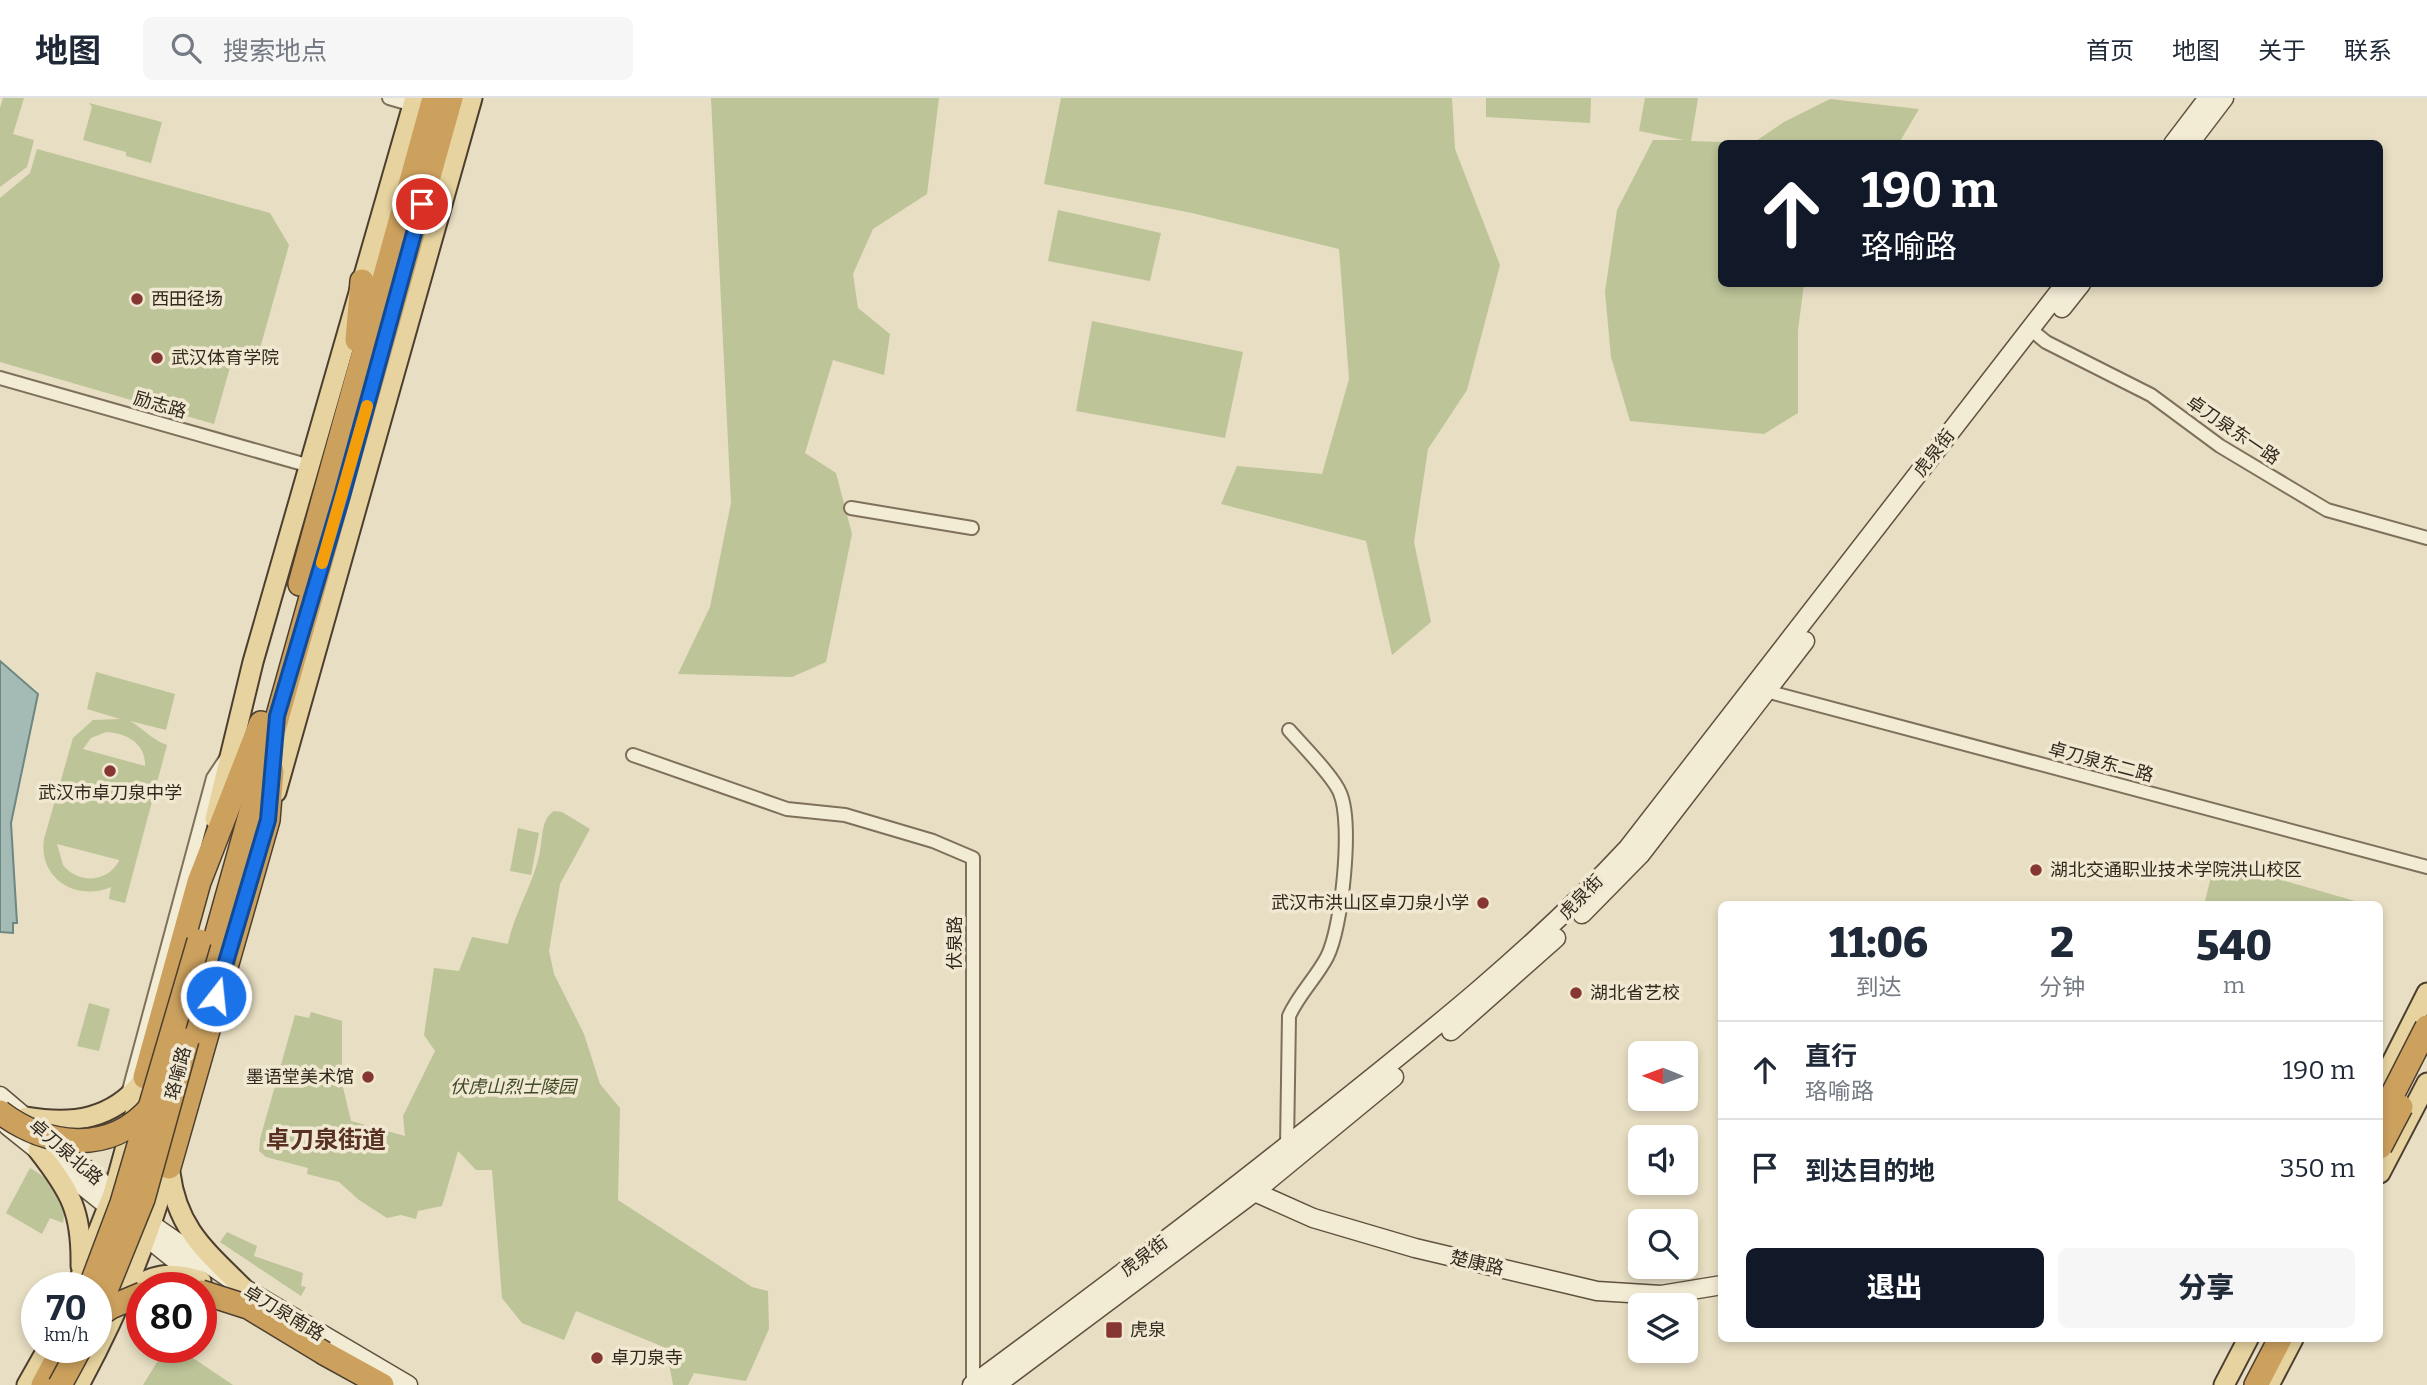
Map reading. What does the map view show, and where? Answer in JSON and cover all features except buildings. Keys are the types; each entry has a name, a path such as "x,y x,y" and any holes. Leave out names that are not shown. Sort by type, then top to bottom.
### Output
{"highway":[{"name":"珞喻路","path":"89,1272 122,1203 199,940 342,496 451,98"},
{"name":"珞喻路","path":"112,1276 143,1199 254,799 269,720 352,398 420,100"},
{"path":"352,398 362,281"},
{"path":"169,1167 268,820 269,720"},
{"path":"145,1077 199,882 269,720"},
{"path":"2383,1113 2427,1027"},
{"path":"0,1112 30,1132 57,1140 83,1141 108,1136 135,1122 154,1103 187,1040"},
{"path":"2383,1141 2427,1058"},
{"path":"217,1293 248,1307 382,1385"},
{"path":"2244,1385 2266,1342"},
{"path":"2256,1385 2278,1342"}],"main road":[{"path":"268,820 472,98"},
{"path":"2176,140 2208,98"},
{"path":"2192,140 2224,98"},
{"path":"199,882 253,662 362,281 420,100"},
{"name":"虎泉街","path":"996,1385 1503,988 1582,915 1640,855 1766,691 2035,333 2063,287"},
{"name":"虎泉街","path":"973,1385 1248,1189 1287,1146 1395,1062 1492,981 1574,906 1628,848 2035,333 2078,287"},
{"path":"2383,1080 2427,993"},
{"path":"87,1272 111,1201 131,1104 145,1077"},
{"path":"2383,1168 2421,1109 2427,1083"},
{"path":"2383,1093 2421,1109"},
{"name":"卓刀泉北路","path":"0,1096 26,1117 111,1201"},
{"path":"26,1117 80,1121 131,1104"},
{"path":"131,1104 141,1124 153,1132 163,1135 179,1130"},
{"name":"卓刀泉北路","path":"0,1120 130,1216"},
{"path":"38,1150 64,1184 78,1212 82,1272"},
{"path":"138,1272 169,1167"},
{"path":"169,1167 176,1205 186,1227 242,1287"},
{"name":"楚康路","path":"1248,1189 1313,1218 1415,1248 1597,1291 1661,1295 1718,1286"},
{"name":"卓刀泉南路","path":"130,1216 188,1272"},
{"name":"卓刀泉南路","path":"149,1232 408,1385"},
{"name":"卓刀泉南路","path":"217,1296 366,1385"},
{"path":"112,1322 126,1304"},
{"path":"2224,1385 2246,1342"},
{"path":"2269,1385 2291,1342"},
{"path":"79,1385 84,1363"},
{"path":"27,1385 54,1366"}],"street":[{"path":"389,98 420,100"},
{"name":"卓刀泉东一路","path":"2035,333 2151,395 2220,446 2327,510 2427,538"},
{"name":"励志路","path":"0,378 310,466"},
{"path":"851,508 972,528"},
{"name":"卓刀泉东二路","path":"1766,691 2427,867"},
{"path":"1287,1146 1289,1016 1297,998 1326,958 1338,928 1345,815 1340,792 1289,730"},
{"path":"131,1104 213,778 231,751"},
{"name":"伏泉路","path":"633,755 787,809 845,815 933,841 973,858 973,1385"}],"green space":[{"path":"3,98 24,98 13,134 34,140 27,167 0,187 0,108"},
{"path":"711,98 939,98 927,194 873,229 853,274 858,308 890,334 884,375 833,360 805,453 836,473 852,534 826,662 792,677 678,674 710,607 731,503"},
{"path":"1061,98 1452,98 1455,149 1500,265 1467,390 1428,449 1414,542 1431,622 1392,655 1366,541 1221,504 1237,466 1322,474 1349,379 1339,249 1192,213 1044,184"},
{"path":"1486,98 1591,98 1590,123 1486,117"},
{"path":"1645,98 1698,98 1691,141 1718,142 1718,287 1804,287 1798,330 1798,413 1764,434 1630,421 1611,357 1605,292 1617,210 1653,140 1684,140 1639,131"},
{"path":"1830,99 1919,109 1901,140 1757,140 1784,122"},
{"path":"89,103 162,122 151,163 126,156 126,152 83,140 92,107"},
{"name":"西田径场","path":"37,149 270,213 289,245 257,359 234,353 214,424 0,362 0,198 30,173"},
{"path":"1058,210 1161,233 1150,281 1048,261"},
{"path":"1092,321 1243,352 1225,438 1076,411"},
{"path":"96,672 175,694 166,730 130,721 167,745 125,903 109,899 111,887 85,891 62,884 47,865 44,853 44,839 73,738 93,720 120,719 87,709","holes":["106,732 121,734 138,745 145,766 83,749 91,738","57,844 119,860 119,861 107,874 84,878 63,865"]},
{"name":"伏虎山烈士陵园","path":"554,811 562,812 590,829 560,884 549,951 554,974 584,1034 600,1084 620,1108 618,1200 752,1287 768,1291 769,1329 746,1381 694,1373 688,1385 673,1385 666,1348 576,1311 564,1340 522,1323 502,1298 492,1170 476,1170 458,1151 442,1206 418,1211 416,1219 401,1215 387,1218 359,1200 339,1182 307,1174 308,1168 266,1157 259,1151 260,1139 295,1015 309,1018 311,1012 342,1021 342,1083 351,1121 405,1136 403,1116 435,1051 424,1035 434,968 459,971 472,937 508,944 536,867 546,819"},
{"path":"518,828 539,833 531,875 510,871"},
{"path":"2215,861 2355,901 2205,901"},
{"path":"89,1003 110,1009 99,1051 77,1046"},
{"path":"30,1168 57,1190 63,1205 63,1223 50,1218 42,1234 6,1213"},
{"path":"227,1232 257,1246 254,1256 303,1273 301,1286 306,1287 301,1296 220,1242"},
{"path":"157,1363 200,1363 233,1385 143,1385"}],"water":[{"path":"0,661 38,694 11,823 17,923 13,923 13,933 0,932"}],"slow traffic":[{"path":"322,563 367,406"}],"place":[{"name":"西田径场","path":"137,299"},
{"name":"武汉体育学院","path":"157,358"},
{"name":"武汉市卓刀泉中学","path":"110,771"},
{"name":"湖北交通职业技术学院洪山校区","path":"2036,870"},
{"name":"武汉市洪山区卓刀泉小学","path":"1483,903"},
{"name":"湖北省艺校","path":"1576,993"},
{"name":"墨语堂美术馆","path":"368,1077"},
{"name":"虎泉","path":"1114,1330"},
{"name":"卓刀泉寺","path":"597,1358"}],"district":[{"name":"卓刀泉街道","path":"326,1140"}],"route":[{"path":"216,996 268,820 277,716 342,496 422,204"}]}
